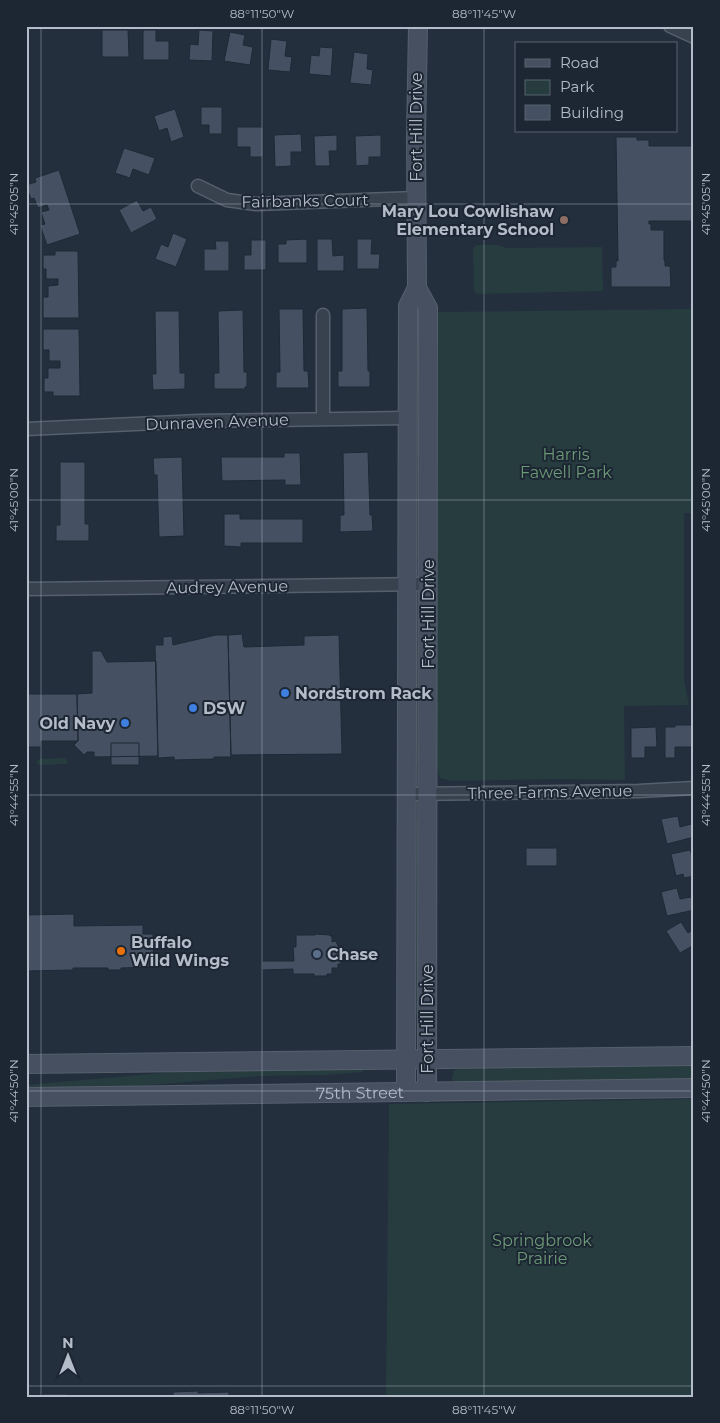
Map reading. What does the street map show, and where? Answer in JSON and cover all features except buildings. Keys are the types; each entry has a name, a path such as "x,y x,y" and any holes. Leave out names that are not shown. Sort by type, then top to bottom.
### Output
{"street":[{"path":"670,26 694,37"},
{"name":"Fort Hill Drive","path":"406,1092 408,306 417,288 416,27"},
{"name":"Fairbanks Court","path":"198,186 227,200 256,204 416,198"},
{"name":"Fort Hill Drive","path":"417,288 428,308 427,1092"},
{"path":"323,315 323,419"},
{"name":"Dunraven Avenue","path":"26,429 200,421 407,418"},
{"name":"Audrey Avenue","path":"26,589 428,584"},
{"name":"Three Farms Avenue","path":"407,794 639,791 694,788"},
{"name":"75th Street","path":"26,1064 694,1056"},
{"name":"75th Street","path":"26,1097 694,1088"}],"green space":[{"path":"477,245 498,245 506,248 602,247 603,291 477,294 474,290 473,248"},
{"path":"420,295 419,557 414,558 414,298"},
{"name":"Harris Fawell Park","path":"694,309 694,513 684,513 684,679 689,705 624,706 625,780 451,781 440,778 436,765 438,312"},
{"path":"414,606 419,611 418,763 415,766"},
{"path":"65,758 68,761 66,764 39,765 37,763 40,759"},
{"path":"414,817 418,820 418,1013 416,1016 414,1015"},
{"path":"694,1064 694,1080 454,1083 452,1078 454,1071 460,1068"},
{"path":"362,1068 363,1072 326,1075 260,1076 124,1087 26,1089 26,1085 195,1070"},
{"name":"Springbrook Prairie","path":"694,1099 694,1397 386,1397 389,1104"}],"place":[{"name":"Mary Lou Cowlishaw Elementary School","path":"564,220"},
{"name":"Nordstrom Rack","path":"285,693"},
{"name":"DSW","path":"193,708"},
{"name":"Old Navy","path":"125,723"},
{"name":"Buffalo Wild Wings","path":"121,951"},
{"name":"Chase","path":"317,954"}]}
